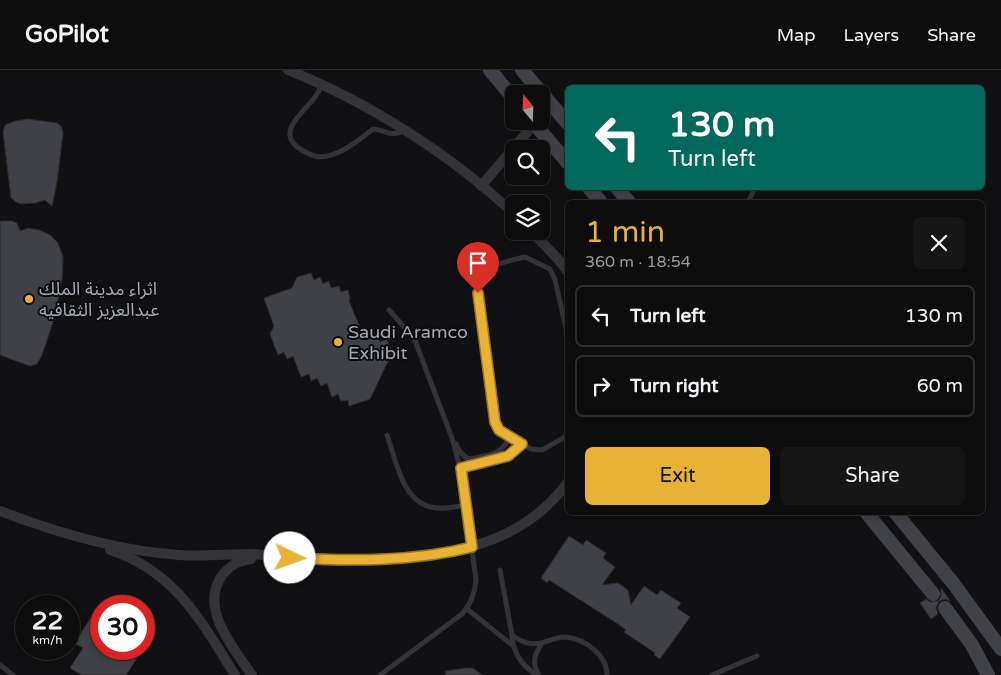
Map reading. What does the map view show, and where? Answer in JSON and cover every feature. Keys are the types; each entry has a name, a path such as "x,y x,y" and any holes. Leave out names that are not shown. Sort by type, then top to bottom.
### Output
{"main road":[{"path":"490,70 505,88"},
{"path":"522,70 565,120"},
{"path":"540,130 565,159"},
{"path":"590,190 599,200"},
{"path":"619,190 627,200"},
{"path":"868,515 933,594"},
{"path":"897,515 953,583 1001,650"},
{"path":"945,608 972,645 988,675"}],"street":[{"path":"288,70 321,84 379,114 405,130 481,186 505,206"},
{"path":"481,186 526,130"},
{"path":"540,240 565,268"},
{"path":"0,511 54,530 136,550 180,556 251,554 338,561 435,555 472,547 510,532 522,525 551,502 565,486"},
{"path":"84,538 94,545 133,559 164,580 195,612 235,675"},
{"path":"252,675 221,626 214,601 216,586 229,568 239,561 271,556"}],"lane":[{"path":"321,84 318,95 297,117 292,126 291,141 299,149 324,157 342,151 373,129 379,129 389,134 405,130"},
{"path":"565,324 555,280 550,270 525,257 499,264 486,270 478,281 495,422 499,430 531,449 542,450 565,437"},
{"path":"380,675 467,609 475,590 476,580 461,468 452,438 414,338 390,310"},
{"path":"387,435 404,483 413,498 421,504 432,508 466,505"},
{"path":"452,438 460,452 468,458 493,455 503,449 510,438"},
{"path":"461,468 508,456 522,444"},
{"path":"500,570 512,635 512,645"},
{"path":"467,609 512,645 527,668 538,675"},
{"path":"512,635 530,645 567,637 586,644 604,661 607,675"},
{"path":"538,675 534,659 542,643"},
{"path":"712,675 757,656"},
{"path":"0,665 13,675"}],"building":[{"path":"28,119 57,123 61,126 63,133 52,206 45,200 21,204 11,198 3,132 5,125"},
{"name":"اثراء مدينة الملك عبدالعزيز الثقافيه","path":"0,221 17,223 20,231 28,228 50,235 58,243 63,257 62,280 54,319 42,355 37,364 30,366 0,355"},
{"path":"311,273 314,280 320,277 323,284 329,281 331,288 339,286 341,292 348,290 349,301 362,332 368,330 371,337 377,335 380,342 387,339 392,353 370,399 349,406 348,400 341,401 338,394 332,397 327,383 321,386 317,378 311,381 309,374 301,377 293,356 287,359 284,352 278,355 270,334 274,326 264,298 292,288 297,277"},
{"path":"569,536 583,545 586,540 606,553 603,558 615,567 602,585 618,583 628,590 631,605 644,586 657,595 661,590 681,603 677,608 690,617 660,659 654,655 655,653 624,632 626,630 618,624 549,580 547,583 541,578"},
{"path":"941,588 950,601 945,599 939,601 936,608 938,614 931,619 920,603 926,599 930,602 938,601 941,597"},
{"path":"90,619 90,660 136,660 126,675 82,675 70,668 75,660 80,660 80,653 83,648 80,646 80,634"},
{"path":"473,668 482,675 446,675 445,671"}],"place":[{"name":"اثراء مدينة الملك عبدالعزيز الثقافيه","path":"29,299"},
{"name":"Saudi Aramco Exhibit","path":"338,342"}],"route":[{"path":"290,558 338,561 388,559 435,555 472,547 461,468 508,456 522,444 499,430 495,422 478,293"}]}
